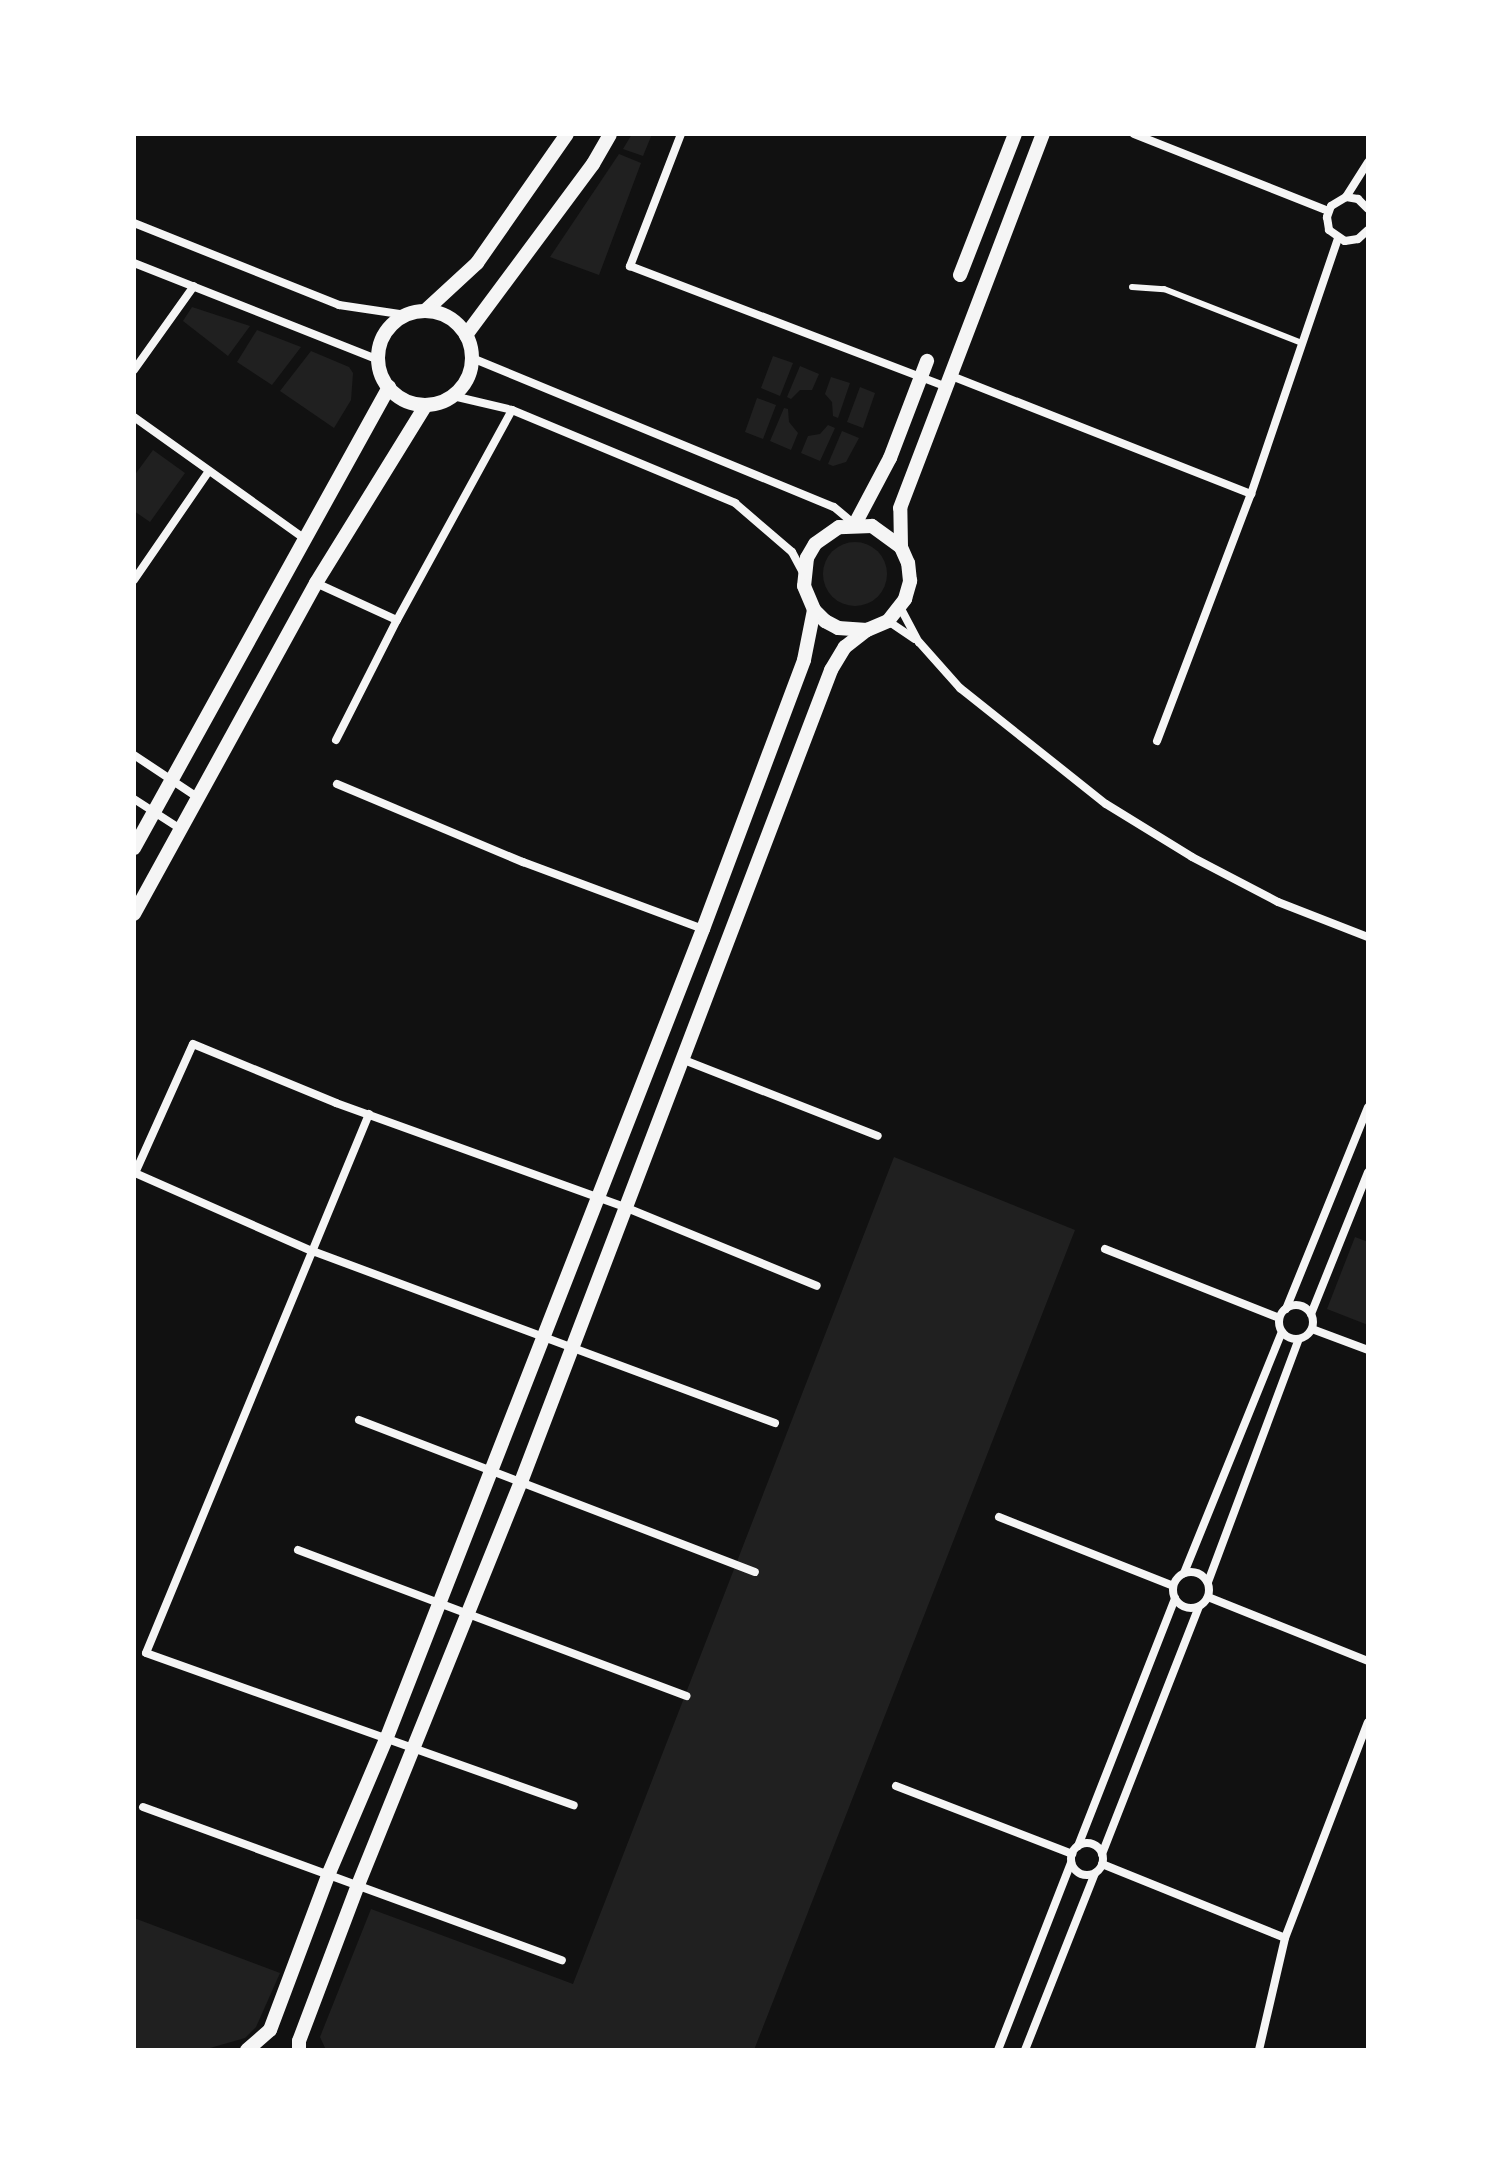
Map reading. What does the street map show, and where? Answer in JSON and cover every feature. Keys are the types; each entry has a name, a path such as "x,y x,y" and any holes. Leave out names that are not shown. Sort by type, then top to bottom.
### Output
{"street":[{"path":"425,311 477,263 567,134"},
{"path":"466,335 593,164 610,134"},
{"path":"681,134 630,266 921,376 946,381 1251,494"},
{"path":"960,275 1015,134"},
{"path":"299,2050 299,2041 358,1885 521,1482 831,670 845,647 867,630 888,621 900,607 910,581 908,563 901,547 900,508 1043,134"},
{"path":"1134,134 1328,211"},
{"path":"1368,162 1346,197 1335,202 1328,211 1329,230 1338,239 1352,241 1368,230"},
{"path":"1358,199 1361,173"},
{"path":"1346,197 1358,199 1368,209"},
{"path":"134,223 339,305 406,315 425,311 449,317 466,335 472,358 470,372 453,396"},
{"path":"1157,741 1251,494 1338,239"},
{"path":"134,263 379,360"},
{"path":"134,370 194,286"},
{"path":"406,315 384,335 379,360 389,387 412,403 426,405 453,396 512,410 735,503 792,552 803,573"},
{"path":"472,358 834,507 854,524 880,530 901,547"},
{"path":"867,630 838,628 814,610 804,586 803,573 807,558 825,534 854,524 890,458 927,361"},
{"path":"134,848 389,387"},
{"path":"134,914 316,583 426,405"},
{"path":"336,740 397,620 512,410"},
{"path":"134,417 305,539"},
{"path":"134,580 209,471"},
{"path":"316,583 397,620"},
{"path":"900,607 919,642 960,688 1106,804 1192,857 1278,902 1368,937"},
{"path":"247,2050 270,2030 329,1873 387,1737 541,1336 703,929 804,660 814,610"},
{"path":"888,621 919,642"},
{"path":"134,755 170,782 197,797"},
{"path":"337,784 523,862 703,929"},
{"path":"134,799 179,828"},
{"path":"775,1423 314,1252 135,1173 193,1044 369,1114 627,1208 817,1286"},
{"path":"684,1060 878,1136"},
{"path":"1299,1339 1287,1337 1282,1332 1279,1318 1286,1309 1368,1107"},
{"path":"369,1114 146,1653 574,1805"},
{"path":"1312,1329 1311,1314 1368,1172"},
{"path":"1356,1204 1368,1209"},
{"path":"1105,1249 1279,1318"},
{"path":"1286,1309 1300,1305 1311,1314"},
{"path":"1025,2050 1095,1873 1102,1864 1102,1854 1199,1607 1208,1597 1208,1582 1299,1339 1312,1329"},
{"path":"1312,1329 1368,1350"},
{"path":"998,2050 1175,1598 1173,1586 1184,1573 1282,1332"},
{"path":"359,1420 755,1572"},
{"path":"999,1517 1173,1586"},
{"path":"298,1550 686,1696"},
{"path":"1184,1573 1196,1572 1208,1582"},
{"path":"1208,1597 1368,1661"},
{"path":"1175,1598 1182,1606 1199,1607"},
{"path":"1259,2050 1285,1938 1368,1722"},
{"path":"896,1786 1074,1854 1081,1874 1095,1873"},
{"path":"143,1807 562,1960"},
{"path":"1074,1854 1092,1844 1102,1854"},
{"path":"1102,1864 1285,1938"}],"lane":[{"path":"1132,287 1164,289 1302,343"}],"shaded area":[{"path":"632,134 652,134 643,156 623,149"},
{"path":"619,154 641,163 599,275 550,257"},
{"path":"192,307 250,326 228,356 183,321"},
{"path":"257,330 301,347 272,385 237,362"},
{"path":"311,351 349,367 353,373 351,400 334,428 280,391"},
{"path":"773,356 793,363 780,396 761,388"},
{"path":"800,366 819,374 812,390 800,390 791,399 787,397"},
{"path":"831,377 850,383 838,418 833,416 832,402 825,394"},
{"path":"860,387 875,393 863,428 847,422"},
{"path":"757,398 776,405 763,439 745,432"},
{"path":"784,408 788,409 789,422 798,433 791,450 770,441"},
{"path":"828,425 835,428 820,461 801,453 808,436 820,434"},
{"path":"842,431 859,438 846,462 833,466 828,464"},
{"path":"153,450 185,473 150,522 134,511 134,476"},
{"path":"855,542 873,548 881,556 887,574 881,592 873,600 855,606 837,600 829,592 823,574 829,556 837,548"},
{"path":"894,1157 1075,1230 754,2050 326,2050 320,2037 371,1909 573,1984"},
{"path":"1355,1237 1368,1242 1368,1325 1327,1309"},
{"path":"134,1918 280,1973 256,2027 245,2038 203,2050 134,2050"}]}
